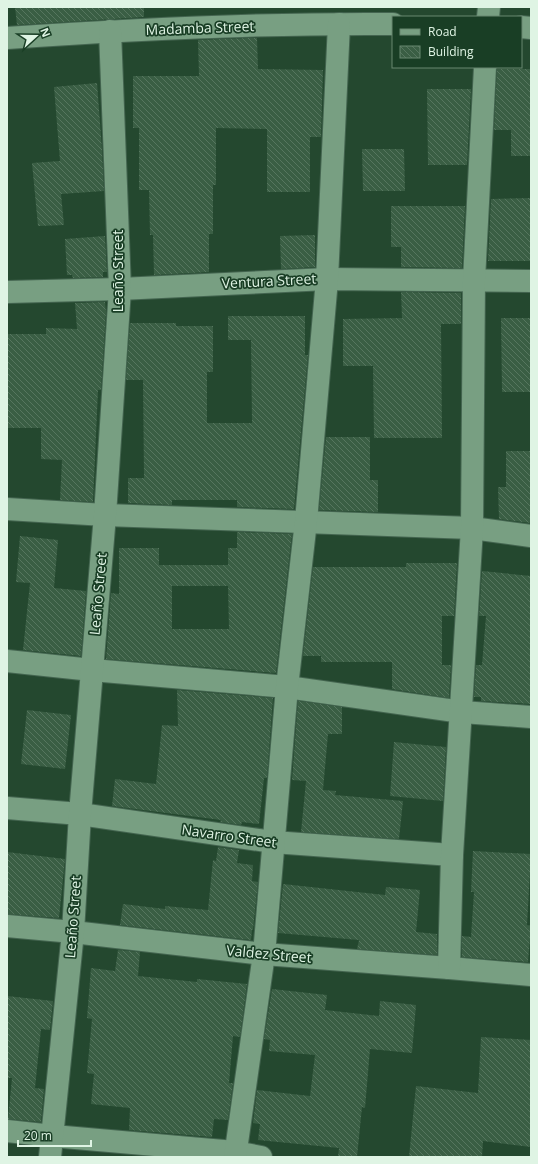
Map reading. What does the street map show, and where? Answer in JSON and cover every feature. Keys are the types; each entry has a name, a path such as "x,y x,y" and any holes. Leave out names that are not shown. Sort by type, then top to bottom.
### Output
{"street":[{"name":"Madamba Street","path":"7,38 110,31 339,24 392,24"},
{"path":"235,1154 264,954 287,687 306,521 327,279 339,24"},
{"name":"Leaño Street","path":"52,1147 73,932 80,814 105,515 120,289 110,31"},
{"path":"449,968 452,855 462,712 472,528 474,280 485,68"},
{"name":"Ventura Street","path":"7,292 120,289 327,279 531,281"},
{"path":"7,509 105,515 472,528 531,536"},
{"path":"7,661 287,687 462,712 531,717"},
{"name":"Navarro Street","path":"7,808 80,814 273,842 452,855"},
{"name":"Valdez Street","path":"7,926 264,954 531,975"},
{"path":"7,1131 52,1147 235,1154 261,1157"}],"building":[{"path":"15,7 144,7 144,17 17,25"},
{"path":"257,38 258,69 323,70 321,137 310,137 310,192 267,192 267,129 216,128 216,185 213,185 213,234 209,234 209,272 154,275 153,235 150,235 149,190 139,190 139,128 133,128 133,76 199,76 198,40"},
{"path":"497,69 531,69 531,156 511,156 511,130 494,130"},
{"path":"97,83 104,191 61,194 64,225 38,226 32,163 60,161 54,87"},
{"path":"427,89 471,89 467,165 428,165"},
{"path":"362,149 404,149 405,191 363,191"},
{"path":"531,198 531,261 488,261 491,199"},
{"path":"391,206 465,206 462,268 401,267 401,247 391,247"},
{"path":"315,235 315,267 281,269 280,236"},
{"path":"105,236 107,272 103,272 103,277 73,278 72,275 67,275 65,239"},
{"path":"401,292 461,293 461,324 441,324 442,438 374,438 373,366 343,366 343,319 402,318"},
{"path":"105,302 106,312 101,390 98,390 93,502 60,500 62,460 41,459 41,428 7,428 7,334 46,334 46,328 77,329 75,303"},
{"path":"228,316 305,316 305,355 308,355 294,509 237,507 237,500 172,500 172,505 128,503 128,478 144,478 143,380 126,380 130,323 176,323 176,326 213,326 213,372 207,372 207,423 252,423 251,340 228,340"},
{"path":"501,318 531,318 531,392 502,392"},
{"path":"326,437 370,437 370,480 378,480 378,512 319,510"},
{"path":"506,451 531,451 531,523 499,519 498,487 506,487"},
{"path":"237,532 292,534 276,673 106,659 111,593 119,594 119,548 159,548 159,565 228,565 228,548 237,548","holes":["172,586 228,586 229,629 172,629"]},
{"path":"20,536 58,540 54,588 86,591 81,656 23,650 30,583 16,582"},
{"path":"406,563 457,563 454,616 442,616 442,665 451,665 449,698 392,689 392,662 321,662 321,656 303,656 313,567 406,567"},
{"path":"482,571 531,576 531,704 481,701 481,697 474,697 476,665 482,665 486,616 479,616"},
{"path":"177,690 273,698 267,778 264,778 259,824 242,822 241,825 220,822 221,820 112,806 115,779 156,784 162,725 178,726"},
{"path":"298,701 342,707 342,734 328,734 323,790 336,791 335,795 403,801 399,839 301,832 306,781 292,780"},
{"path":"27,710 71,715 65,769 21,764"},
{"path":"394,742 446,747 443,801 390,796"},
{"path":"218,847 239,850 237,863 253,865 252,881 258,882 251,940 120,925 123,904 165,909 165,906 208,910 213,860 216,861"},
{"path":"473,851 531,854 527,925 531,926 528,962 462,957 462,936 471,937 474,892 471,892"},
{"path":"7,852 65,859 59,918 7,914"},
{"path":"283,884 385,895 386,887 420,890 416,932 437,934 437,955 357,949 359,940 278,933"},
{"path":"118,950 140,952 138,976 197,982 197,979 247,984 240,1037 233,1036 229,1083 233,1083 228,1120 214,1119 212,1137 129,1130 130,1108 91,1104 94,1074 87,1073 92,1019 87,1018 91,968 115,971"},
{"path":"272,989 327,995 325,1010 379,1016 380,1001 416,1005 412,1053 370,1049 365,1108 362,1107 357,1157 338,1157 339,1148 258,1140 260,1124 253,1123 257,1090 310,1096 315,1055 269,1051 270,1040 264,1039"},
{"path":"7,996 53,1001 50,1030 41,1029 35,1088 44,1089 41,1122 8,1119 12,1078 7,1078"},
{"path":"481,1037 531,1040 531,1147 483,1141 482,1157 409,1157 416,1086 478,1093"}]}
